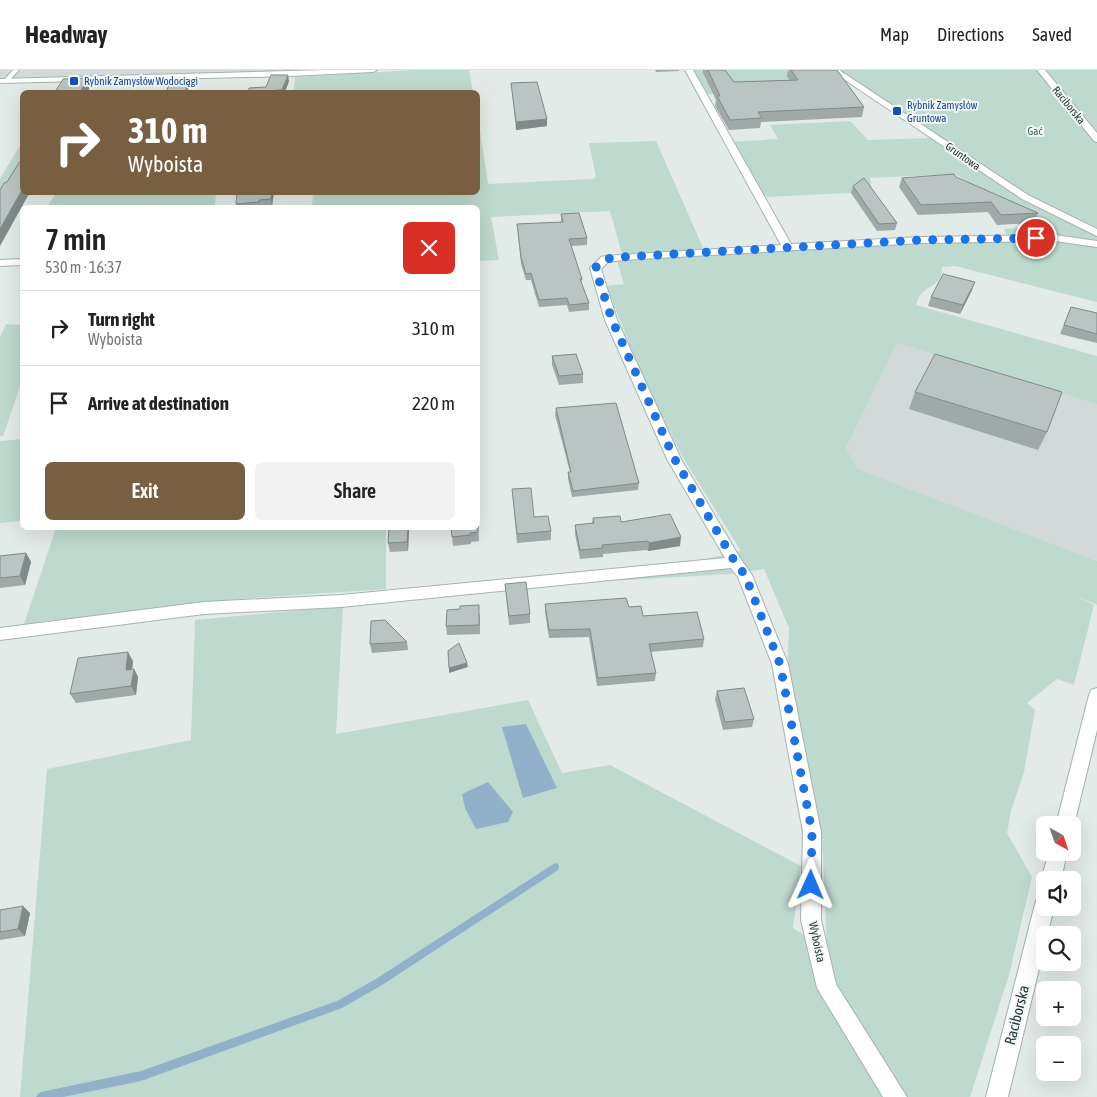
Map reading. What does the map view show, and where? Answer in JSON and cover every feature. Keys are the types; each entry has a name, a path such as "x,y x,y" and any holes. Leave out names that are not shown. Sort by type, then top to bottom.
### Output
{"street":[{"path":"3,81 210,73 373,70"},
{"path":"688,70 787,248"},
{"name":"Gruntowa","path":"834,70 1025,197 1097,234"},
{"name":"Raciborska","path":"1041,70 1097,139"},
{"name":"Wyboista","path":"896,1097 827,988 811,920 812,832 780,664 745,575 735,562 674,458 612,320 595,268 605,259 615,258 921,240 1055,238 1097,243"},
{"path":"0,263 20,262"},
{"path":"0,634 204,608 341,601 735,562"},
{"path":"1067,816 1097,696"},
{"name":"Raciborska","path":"997,1097 1042,916"}],"lane":[{"path":"3,81 16,70"}],"shaded area":[{"path":"0,70 278,70 278,75 0,78"},
{"path":"897,343 1097,403 1097,561 858,469 846,448"}],"green space":[{"path":"414,70 469,70 473,90 294,90 295,77"},
{"path":"692,70 817,70 803,89 706,94"},
{"name":"Gać","path":"834,70 1097,70 1097,302 955,266 942,267 938,281 921,294 916,305 1097,356 1097,404 897,343 846,448 858,469 1097,561 1097,605 1074,595 1094,605 1074,685 1057,679 1027,703 1035,710 1024,772 1011,811 1007,833 1032,877 1009,975 970,1097 20,1097 47,769 191,740 195,620 343,606 336,734 528,700 562,773 610,765 801,866 793,928 827,950 823,853 787,673 789,628 764,569 730,574 610,581 741,551 685,461 648,390 606,286 624,284 617,261 791,249 1010,241 1004,229 1046,226 1031,215 987,195 955,174 870,178 872,192 763,197 732,142 778,139 770,125 850,121 868,140 931,138 937,140"},
{"path":"480,130 488,184 593,179 596,177 589,143 656,141 704,250 622,254 610,211 491,217 499,260 480,261 480,205 312,205 313,195 480,195"},
{"path":"20,145 20,165 0,206 0,179"},
{"path":"55,195 216,195 215,205 48,205"},
{"path":"6,324 20,325 20,387 3,436 0,436 0,337"},
{"path":"20,439 20,521 0,523 0,441"},
{"path":"55,530 386,530 386,589 238,599 24,624"}],"water":[{"path":"526,724 557,788 523,798 502,727"},
{"path":"488,782 513,812 508,822 476,829 465,808 462,794"}],"building":[{"path":"708,70 725,70 734,82 798,80 791,70 837,70 864,107 758,112 762,118 730,120 717,96 720,96"},
{"path":"271,75 288,75 282,90 249,90 249,88 266,87"},
{"path":"88,78 81,90 56,90 63,79"},
{"path":"537,82 547,119 516,122 511,83"},
{"path":"169,85 188,85 186,90 167,90"},
{"path":"20,161 20,194 0,229 0,190 4,183 7,182"},
{"path":"954,174 956,177 1038,213 1001,215 991,202 921,205 902,178"},
{"path":"864,178 897,223 879,224 853,186"},
{"path":"237,195 272,195 271,199 236,204"},
{"path":"579,213 587,238 569,239 589,303 569,305 567,298 539,300 531,273 526,274 521,257 517,224 563,222 561,214"},
{"path":"943,274 975,282 963,305 931,297"},
{"path":"1071,307 1097,313 1097,334 1064,325"},
{"path":"576,354 583,374 559,376 552,356"},
{"path":"935,354 1062,392 1047,432 915,392"},
{"path":"616,403 639,483 573,491 568,472 571,472 556,408"},
{"path":"531,488 534,517 548,516 551,531 517,534 512,489"},
{"path":"670,514 681,537 649,543 648,541 602,545 603,548 580,550 575,525 594,523 593,518 620,516 621,522"},
{"path":"389,530 408,530 407,542 388,543"},
{"path":"451,530 478,530 478,532 470,533 470,535 452,537"},
{"path":"26,553 20,576 0,578 0,556"},
{"path":"526,582 530,614 509,616 505,584"},
{"path":"626,598 629,607 641,606 643,616 697,612 704,639 649,644 656,673 598,678 590,629 549,630 545,604"},
{"path":"479,605 479,625 446,626 447,610 460,609 460,606"},
{"path":"385,620 407,642 370,644 371,621"},
{"path":"459,643 467,663 449,668 448,651"},
{"path":"128,652 126,670 134,669 131,686 70,694 78,658"},
{"path":"744,688 754,719 725,722 717,691"},
{"path":"23,906 18,929 0,932 0,910"}],"waterway":[{"path":"41,1097 141,1076 339,1005 379,982 555,867"}],"place":[{"name":"Rybnik Zamysłów Wodociągi","path":"74,81"},
{"name":"Rybnik Zamysłów Gruntowa","path":"897,111"}],"route":[{"path":"811,885 812,832 780,664 745,575 735,562 674,458 612,320 595,268 605,259 622,257 921,240 1036,238"}]}
